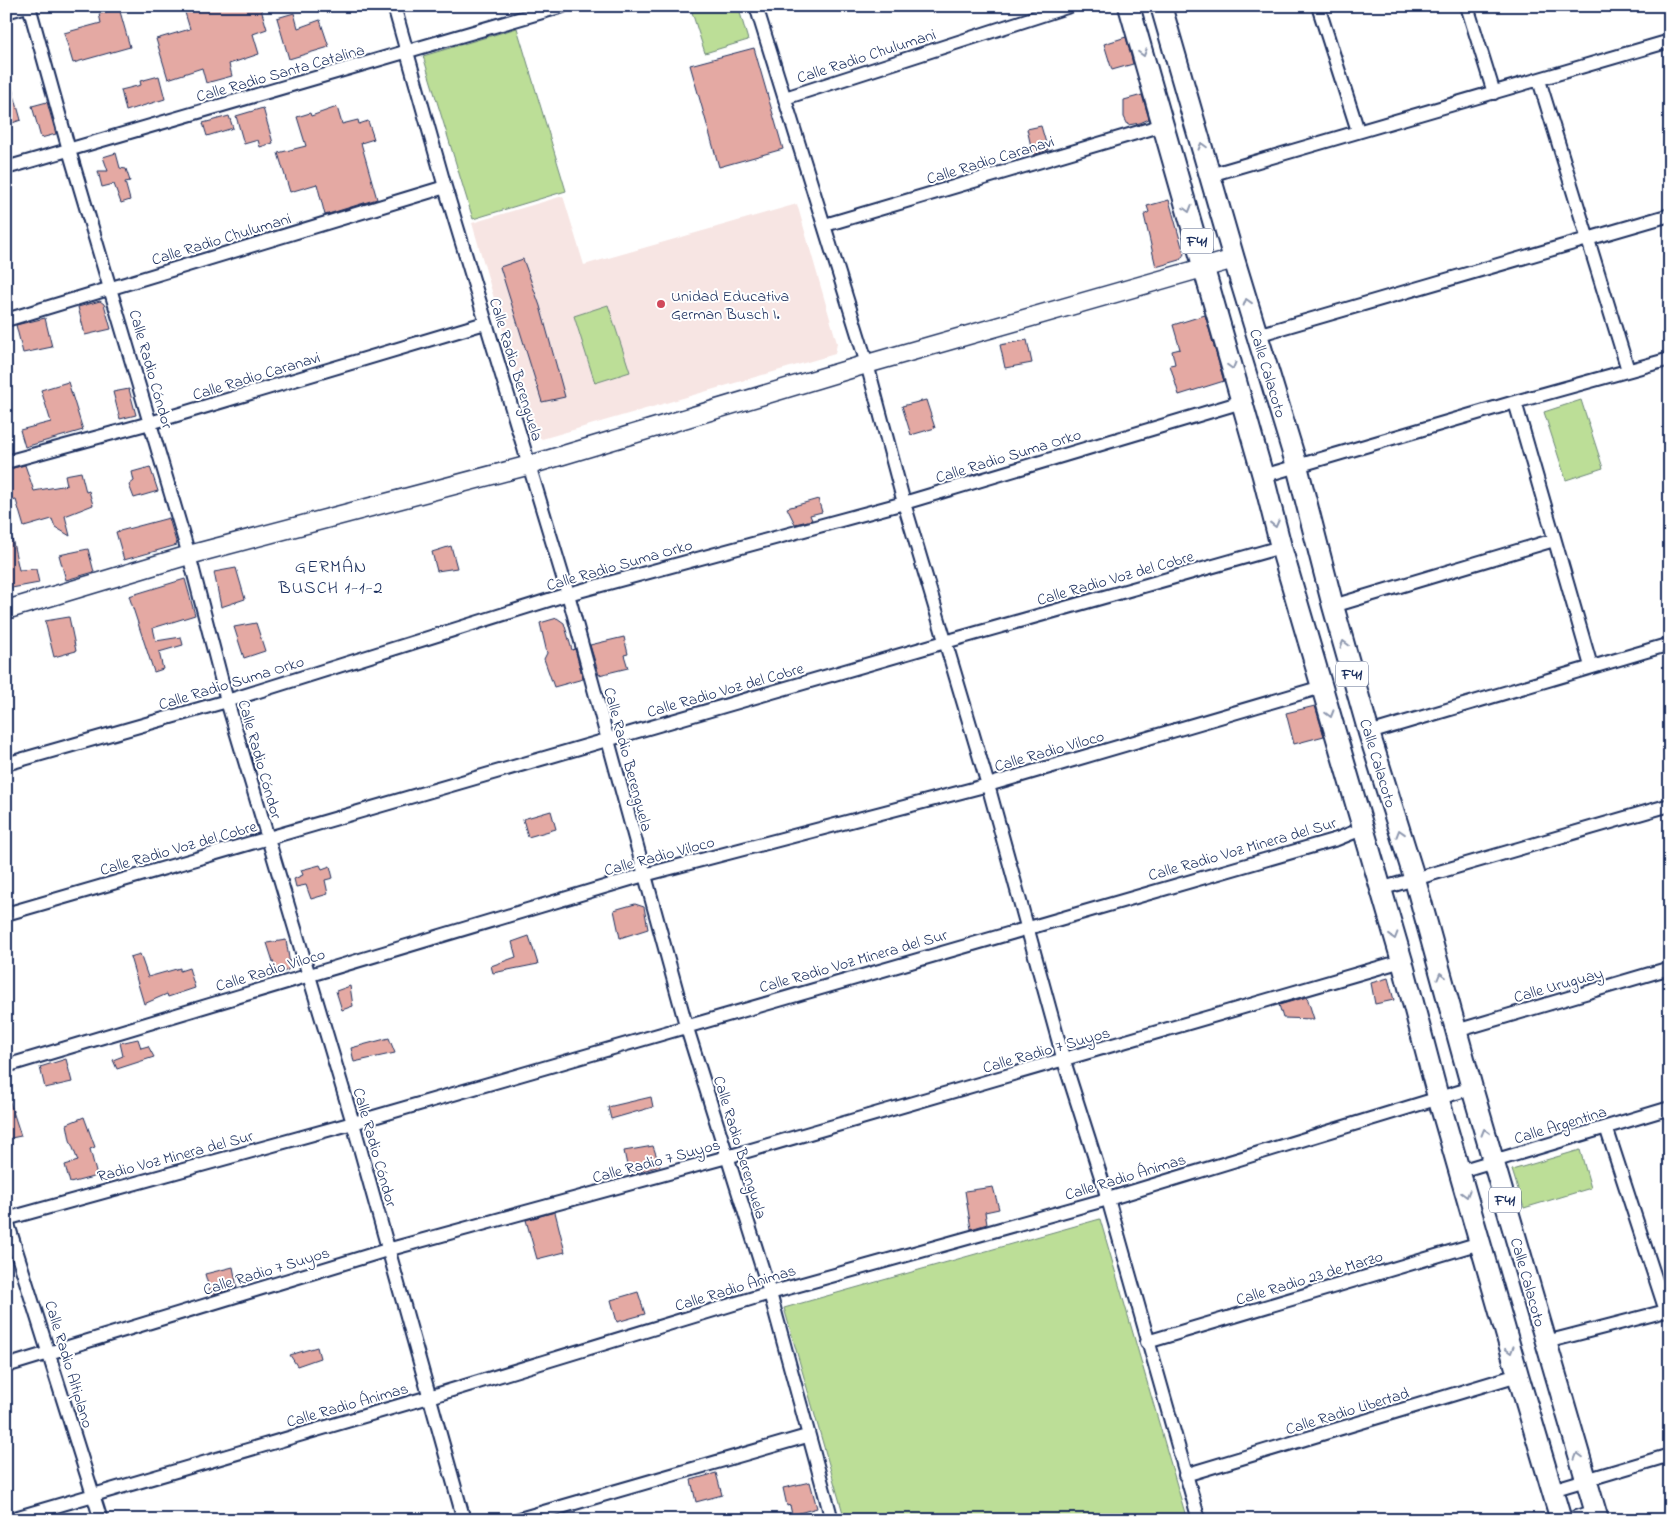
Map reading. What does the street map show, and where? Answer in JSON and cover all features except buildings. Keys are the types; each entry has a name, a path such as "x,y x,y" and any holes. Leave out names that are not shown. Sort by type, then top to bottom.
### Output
{"main road":[{"name":"Calle Calacoto","path":"1129,6 1264,476 1281,547 1402,961 1438,1097 1561,1520"},
{"name":"Calle Calacoto","path":"1161,6 1234,259 1297,466 1333,606 1369,733 1415,880 1472,1088 1596,1515"}],"street":[{"path":"6,12 28,6"},
{"name":"Calle Radio Cóndor","path":"28,6 189,555 227,701 352,1123 464,1520"},
{"name":"Calle Radio Berenguela","path":"394,6 485,323 568,594 686,1025 770,1293 807,1436 832,1520"},
{"name":"Calle Radio Santa Catalina","path":"6,168 563,6"},
{"path":"756,6 867,364 904,503 988,785 1064,1061 1108,1199 1199,1520"},
{"name":"Calle Radio Chulumani","path":"785,98 1070,6"},
{"path":"1318,6 1358,131"},
{"path":"1467,6 1494,94"},
{"path":"1210,175 1358,131 1494,94 1670,41"},
{"path":"1539,80 1628,370"},
{"name":"Calle Radio Caranavi","path":"825,225 1163,125"},
{"name":"Calle Radio Chulumani","path":"6,320 445,187"},
{"path":"1257,335 1670,215"},
{"path":"6,610 189,555 530,465 867,364 1234,259"},
{"name":"Calle Radio Caranavi","path":"6,462 150,423 485,323"},
{"path":"1264,476 1670,359"},
{"name":"Calle Radio Suma Orko","path":"6,764 227,701 568,594 904,503 1242,402"},
{"path":"1516,402 1591,666"},
{"path":"1333,606 1554,540"},
{"name":"Calle Radio Voz del Cobre","path":"6,914 945,642 1281,547"},
{"path":"1369,733 1670,644"},
{"name":"Calle Radio Viloco","path":"6,1066 644,875 988,785 1322,687"},
{"path":"1380,890 1670,805"},
{"name":"Calle Radio Voz Minera del Sur","path":"352,1123 1026,927 1328,842 1362,829"},
{"name":"Calle Radio 7 Suyos","path":"6,1366 387,1250 726,1157 1064,1061 1402,961"},
{"name":"Calle Uruguay","path":"1456,1031 1670,968"},
{"name":"Calle Radio Ánimas","path":"8,1520 429,1397 770,1293 1108,1199 1472,1088"},
{"name":"Calle Argentina","path":"1460,1171 1670,1108"},
{"name":"Radio Voz Minera del Sur","path":"6,1218 352,1123"},
{"path":"1546,1342 1668,1310 1606,1127"},
{"name":"Calle Radio Altiplano","path":"6,1218 101,1520"},
{"name":"Calle Radio 23 de Marzo","path":"1147,1342 1480,1243"},
{"name":"Calle Radio Libertad","path":"1185,1475 1518,1375"},
{"path":"516,1520 807,1436"},
{"path":"1552,1490 1670,1455"},
{"path":"1568,1520 1596,1515"}],"shaded area":[{"name":"Unidad Educativa German Busch I.","path":"563,196 584,265 797,204 837,343 835,354 542,439 533,432 472,223"}],"green space":[{"path":"690,6 738,6 748,40 705,53"},
{"path":"517,28 566,191 473,219 423,56"},
{"path":"608,305 630,372 595,383 574,316"},
{"path":"1581,400 1603,468 1566,480 1544,412"},
{"path":"1580,1150 1591,1188 1524,1208 1512,1170"},
{"path":"1100,1219 1187,1520 845,1520 784,1308"}],"place":[{"name":"Unidad Educativa German Busch I.","path":"661,304"}],"district":[{"name":"GERMÁN BUSCH 1-1-2","path":"331,576"}]}
